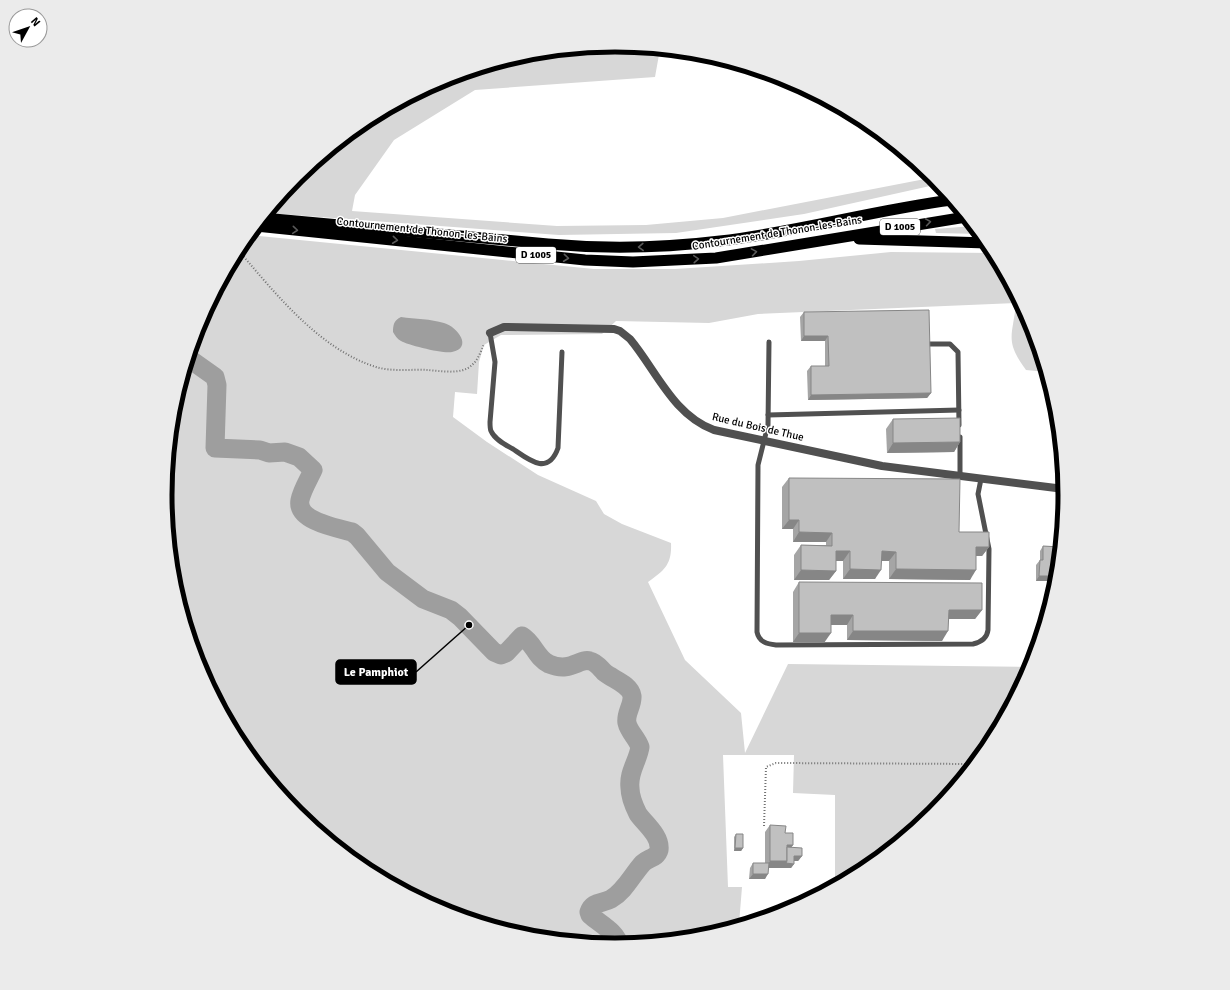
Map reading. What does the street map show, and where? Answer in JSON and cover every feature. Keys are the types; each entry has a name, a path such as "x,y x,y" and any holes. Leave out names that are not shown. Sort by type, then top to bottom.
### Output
{"highway":[{"path":"873,213 940,195"},
{"name":"Contournement de Thonon-les-Bains","path":"263,226 357,231 566,246 636,247 721,241 946,201"},
{"name":"Contournement de Thonon-les-Bains","path":"269,219 585,260 633,262 716,258 960,218"},
{"path":"834,239 914,239 978,243"}],"street":[{"name":"Rue du Bois de Thue","path":"490,333 504,328 606,328 620,331 634,344 676,403 694,420 714,430 882,466 1058,488"}],"lane":[{"path":"490,333 495,362 490,422 491,431 497,439 536,464 543,464 550,460 555,456 558,448 562,352"},
{"path":"769,342 768,415 765,441 759,457 758,468 757,632 761,640 772,645 974,644 982,641 988,634 989,549 978,494 982,479"},
{"path":"926,344 947,344 957,350 960,477"},
{"path":"768,415 959,410"}],"path":[{"path":"243,255 298,317 319,336 352,356 377,367 450,371 464,370 472,365 477,359 490,333"},
{"path":"764,826 766,767 776,763 967,764"}],"shaded area":[{"path":"615,52 659,55 655,77 475,90 394,140 355,195 352,211 557,226 646,225 723,218 925,179 931,186 804,214 676,233 559,235 273,213 302,182 345,144 394,111 419,98 445,86 500,67 557,56 586,53"},
{"path":"967,226 972,234 936,233 935,229"},
{"path":"256,236 594,269 675,269 799,261 891,252 986,253 999,274 1014,303 758,314 709,323 616,321 602,334 501,335 484,345 479,362 477,394 455,392 453,417 487,442 538,475 596,501 604,514 622,524 671,543 669,561 659,574 648,582 685,660 741,713 745,753 788,664 1023,667 999,717 966,765 948,787 907,828 885,846 835,880 835,795 793,793 794,755 723,755 728,887 742,887 739,920 673,934 615,938 586,937 557,934 500,923 445,904 393,879 369,863 323,828 282,787 264,765 231,716 206,665 196,637 187,610 176,553 172,495 176,437 187,380 206,325 218,299 231,273"},
{"path":"1015,307 1024,325 1040,371 1026,370 1019,360 1012,344 1012,331"},
{"path":"401,317 434,321 449,325 458,333 461,338 462,346 458,350 452,352 441,352 411,345 401,341 393,332 393,327 394,323"}],"building":[{"path":"929,310 931,393 811,395 811,366 829,366 828,336 804,336 804,312"},
{"path":"960,418 960,442 893,443 893,419"},
{"path":"789,478 960,479 959,532 989,532 989,547 976,547 976,570 896,569 896,552 882,551 881,570 850,569 850,551 836,551 836,571 801,570 801,545 832,546 832,533 799,532 799,520 789,520"},
{"path":"1043,546 1055,547 1050,576 1039,576 1040,560 1043,560"},
{"path":"799,582 982,583 982,610 949,610 948,631 853,631 853,615 831,615 831,633 799,633"},
{"path":"770,825 786,826 785,833 793,833 793,845 787,845 787,861 770,861"},
{"path":"736,834 743,834 743,848 735,848"},
{"path":"787,847 802,848 802,856 794,856 794,864 786,863"},
{"path":"753,863 769,863 768,874 753,874"}],"waterway":[{"path":"193,362 215,377 217,385 215,448 260,450 269,453 285,452 299,457 313,470 300,500 300,507 304,513 328,526 352,532 387,572 423,599 451,610 460,617 494,652 501,655 506,653 522,636 529,642 541,658 549,664 563,667 582,661 592,662 607,675 628,688 631,692 632,699 627,716 627,723 640,747 630,777 631,794 638,814 652,830 658,840 659,850 656,855 643,863 616,896 608,901 595,904 589,912 590,915 608,928 616,938"}],"place":[{"name":"Le Pamphiot","path":"469,625"}]}
